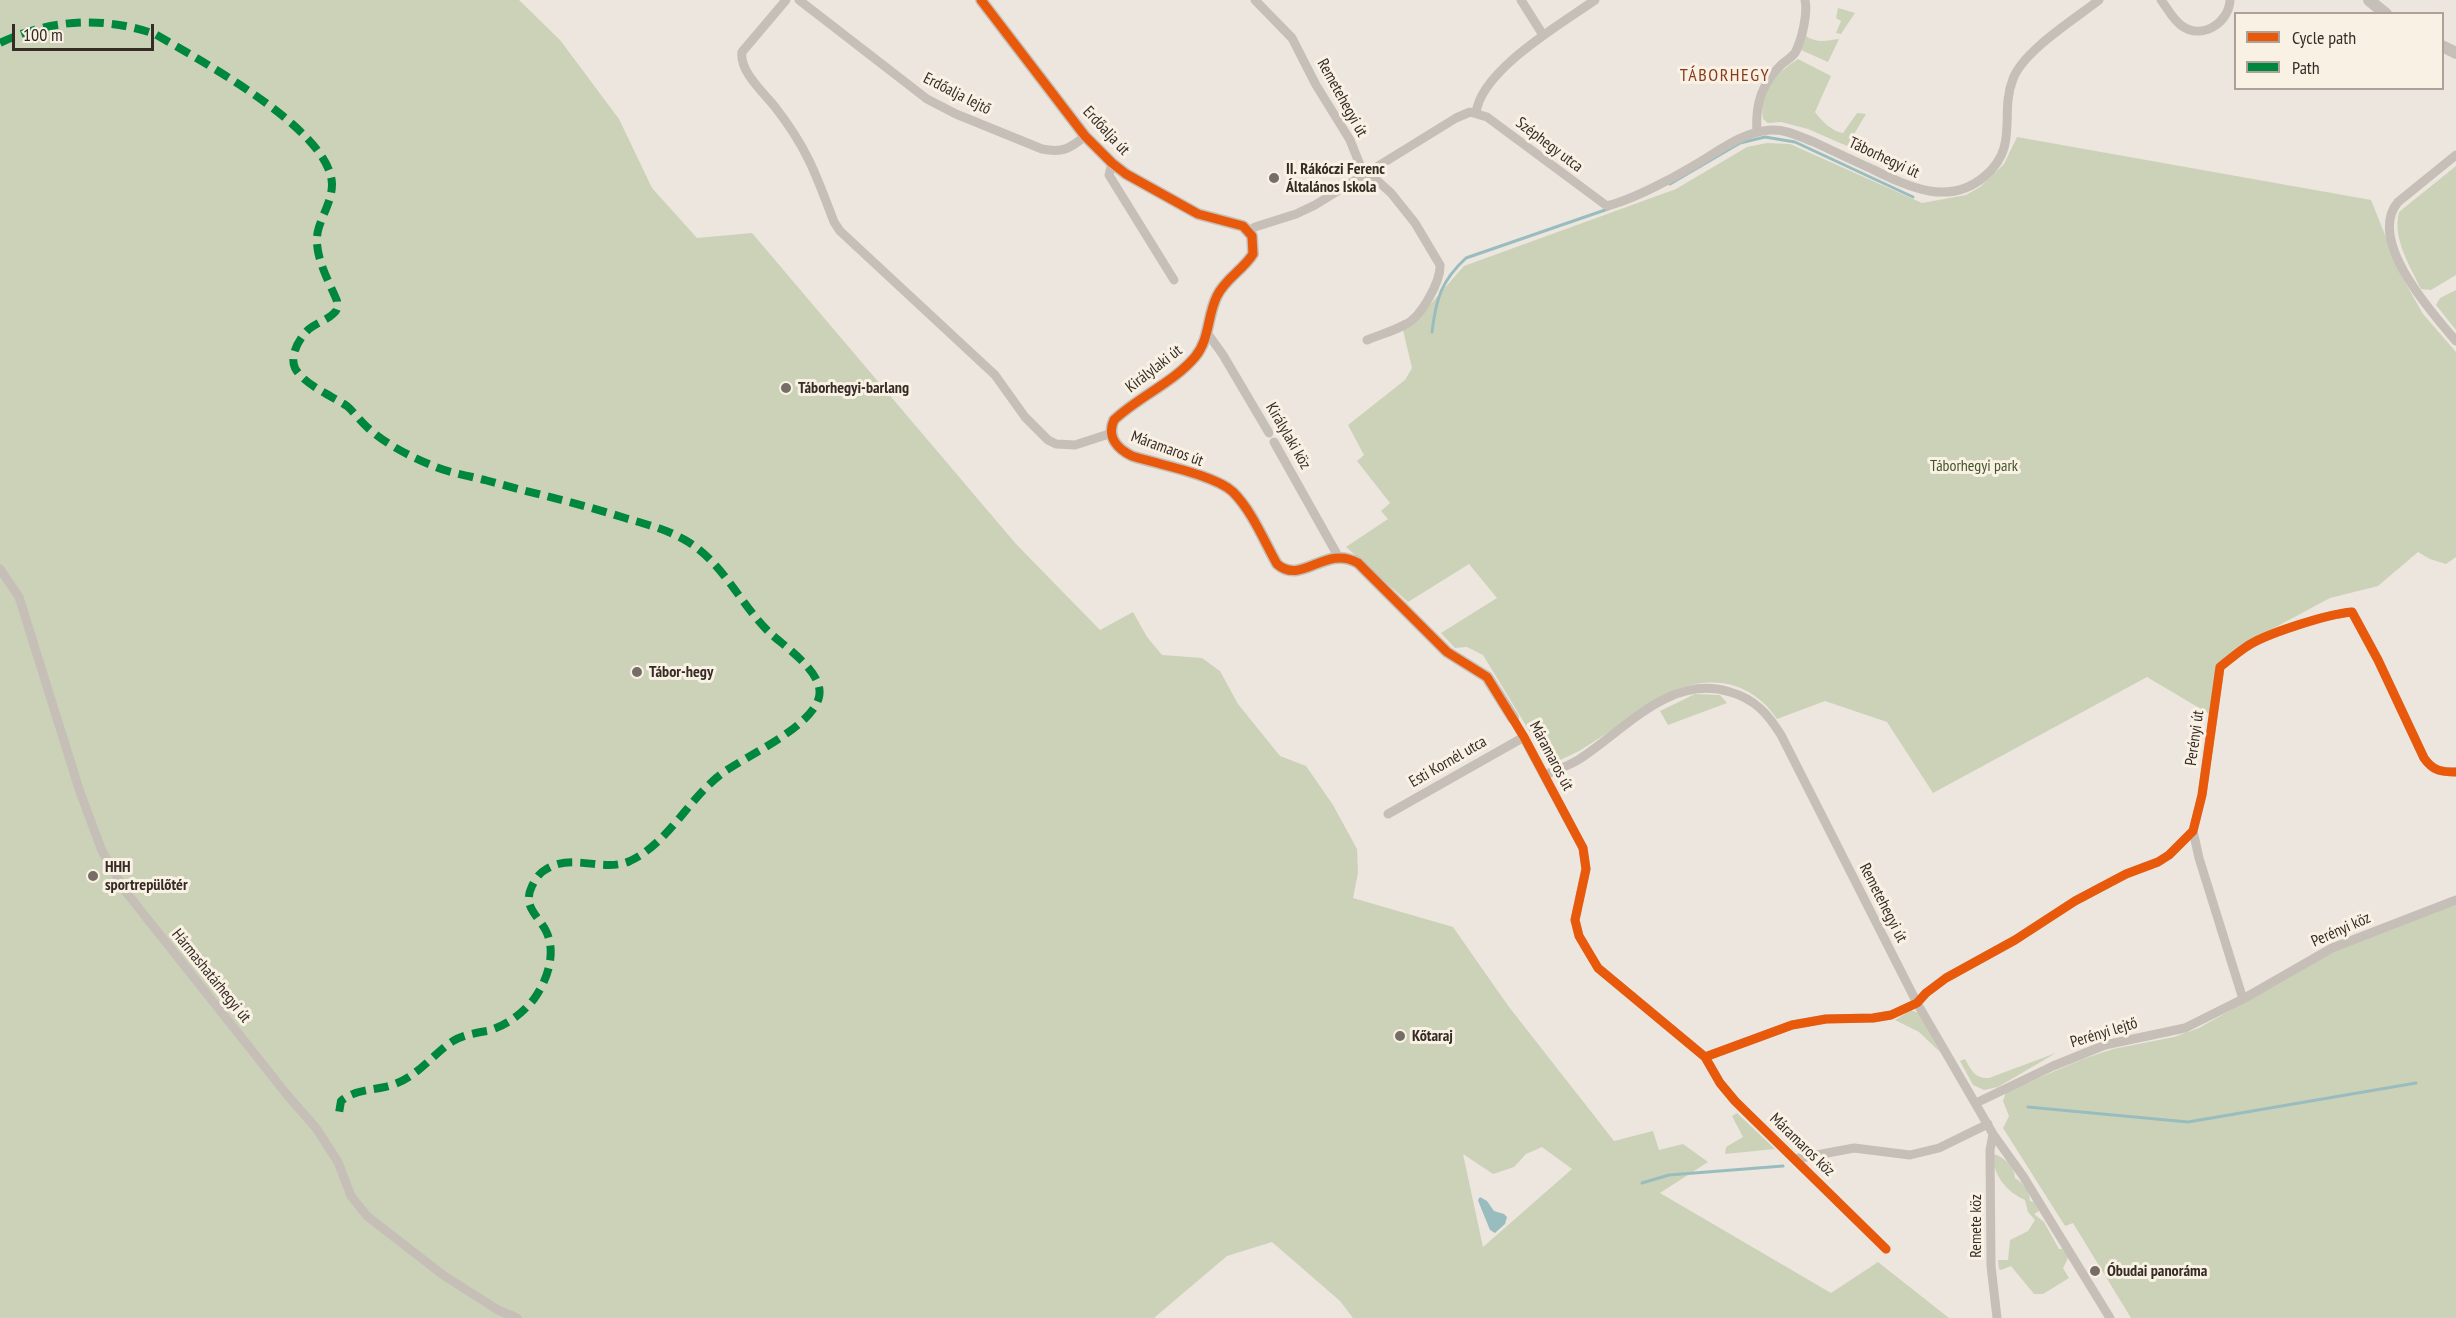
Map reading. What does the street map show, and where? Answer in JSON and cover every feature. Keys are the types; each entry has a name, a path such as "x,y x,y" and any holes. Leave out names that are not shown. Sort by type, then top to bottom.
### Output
{"street":[{"path":"786,0 779,5 742,52 742,62 807,152 819,177 834,222 840,231 986,367 1005,388 1031,424 1048,440 1056,444 1075,445 1112,434"},
{"name":"Erdőalja lejtő","path":"799,0 906,84 927,99 956,114 1048,150 1066,151 1085,136"},
{"name":"Erdőalja út","path":"981,0 1085,136 1112,163 1178,205 1198,214 1234,222 1249,231"},
{"name":"Remetehegyi út","path":"1255,0 1292,38 1316,85 1350,140 1360,165 1391,193 1415,222 1440,265 1440,272 1417,316 1408,324 1366,340"},
{"path":"1521,0 1543,36"},
{"path":"1249,231 1296,214 1369,173 1456,118 1476,113 1477,102 1492,78 1543,36 1595,0"},
{"path":"1757,132 1757,106 1763,88 1771,75 1796,53 1805,15 1805,0"},
{"name":"Táborhegyi út","path":"1602,204 1613,204 1674,177 1731,142 1757,132 1772,130 1794,134 1920,190 1942,193 1965,188 1985,176 2002,154 2009,130 2010,89 2017,70 2036,50 2099,0"},
{"path":"2161,0 2180,24 2193,30 2209,29 2221,22 2228,12 2230,0"},
{"path":"2369,0 2384,12"},
{"name":"Széphegy utca","path":"1476,113 1487,117 1602,204"},
{"path":"2456,156 2397,202 2391,210 2388,222 2395,250 2422,303 2456,341"},
{"path":"1112,163 1109,175 1174,280"},
{"name":"Királylaki út","path":"1112,434 1111,426 1120,415 1194,358 1208,334 1212,307 1217,295 1253,254 1252,237 1249,231"},
{"name":"Királylaki köz","path":"1208,334 1271,438 1338,556"},
{"name":"Máramaros út","path":"1112,434 1115,443 1122,451 1132,456 1211,480 1231,491 1246,510 1282,569 1298,572 1338,556 1358,563 1447,652 1486,677 1524,736 1583,848 1586,869 1575,920 1579,936 1598,968 1705,1057"},
{"name":"Hármashatárhegyi út","path":"0,569 19,597 94,833 126,892 316,1128 338,1162 351,1196 367,1216 442,1275 498,1310 517,1318"},
{"name":"Perényi út","path":"2243,999 2199,858 2193,831 2202,795 2220,667 2247,645 2340,613 2352,612 2378,660 2424,758 2431,768 2440,772 2456,772"},
{"name":"Remetehegyi út","path":"1545,775 1577,761 1655,704 1679,692 1710,688 1743,696 1762,710 1781,735 1917,1003 1993,1134 2023,1176 2110,1318"},
{"name":"Esti Kornél utca","path":"1388,814 1524,736"},
{"path":"1705,1057 1792,1025 1826,1019 1873,1018 1891,1015 1917,1003 1946,978 2015,940 2074,901 2126,874 2158,862 2176,849 2193,831"},
{"name":"Perényi köz","path":"2243,999 2332,948 2456,900"},
{"name":"Perényi lejtő","path":"1976,1102 2053,1066 2105,1045 2185,1028 2243,999"},
{"name":"Máramaros köz","path":"1705,1057 1719,1083 1734,1101 1886,1249"},
{"path":"1795,1159 1854,1148 1910,1155 1939,1148 1988,1124"},
{"name":"Remete köz","path":"1993,1134 1990,1150 1991,1266 1997,1318"}],"green space":[{"path":"0,0 519,0 560,40 619,119 652,188 697,238 752,233 1016,544 1100,630 1133,612 1147,637 1162,655 1202,658 1220,671 1238,704 1280,756 1306,766 1333,805 1357,849 1358,873 1353,898 1453,927 1509,1007 1614,1141 1653,1131 1659,1150 1683,1144 1708,1162 1660,1193 1831,1293 1878,1262 1949,1318 1353,1318 1340,1301 1272,1242 1227,1256 1154,1318 0,1318","holes":["1542,1147 1572,1169 1483,1247 1463,1154 1493,1174 1514,1167 1526,1154"]},
{"path":"1838,8 1855,13 1841,34 1836,33 1841,21 1836,18"},
{"path":"1806,36 1818,41 1839,39 1828,62 1801,50"},
{"path":"1798,59 1831,76 1815,112 1827,125 1843,133 1857,113 1866,114 1847,146 1808,129 1781,122 1768,123 1763,119 1763,100 1770,84 1775,77"},
{"name":"Táborhegyi park","path":"2017,137 2371,200 2402,277 2423,314 2456,352 2456,557 2446,564 2418,552 2378,586 2330,598 2246,643 2218,666 2211,715 2147,677 1933,793 1887,722 1825,701 1777,719 1757,697 1732,685 1719,683 1690,685 1675,690 1579,751 1550,765 1483,655 1467,647 1455,648 1441,633 1497,598 1469,564 1408,602 1346,547 1388,519 1381,511 1390,503 1357,461 1364,455 1348,425 1405,380 1412,368 1403,330 1421,315 1464,266 1676,189 1747,147 1767,143 1790,144 1922,203 1966,195 1980,187 2004,164"},
{"path":"2456,166 2456,275 2431,290 2421,289 2400,242 2397,222 2399,212"},
{"path":"2456,290 2456,330 2436,305 2440,298"},
{"path":"1695,694 1720,695 1727,703 1668,725 1660,711"},
{"path":"2456,904 2456,1318 2131,1318 2073,1223 2065,1226 2003,1128 2009,1116 2003,1101 2006,1092 2083,1059 2113,1049 2174,1037 2199,1028 2337,950"},
{"path":"1911,1010 1918,1013 1940,1052 1919,1032 1895,1020"},
{"path":"2056,1053 1998,1087 1984,1090 1973,1085 1960,1061 1965,1059 1977,1075 1989,1078"},
{"path":"1737,1113 1775,1149 1725,1154 1726,1147 1743,1137 1732,1116"},
{"path":"1994,1154 2002,1157 2011,1166 2015,1178 2026,1188 2030,1201 2034,1202 2039,1211 2034,1214 2044,1222 2059,1249 2063,1249 2068,1258 2063,1268 2069,1278 2043,1294 2034,1294 2011,1266 1999,1269 1998,1260 2008,1260 2010,1240 2028,1231 2035,1220 2028,1212 2025,1200 2013,1193 2002,1182 1995,1169"}],"water":[{"path":"1480,1197 1487,1201 1494,1211 1507,1217 1505,1224 1495,1233 1490,1230 1478,1200"}],"waterway":[{"path":"1670,184 1740,143 1765,137 1795,142 1913,197"},
{"path":"1432,332 1441,291 1466,258 1608,209"},
{"path":"2028,1107 2188,1122 2416,1083"},
{"path":"1642,1183 1669,1175 1783,1166"}],"marked path":[{"path":"0,43 19,35 57,25 96,23 135,28 155,34 230,78 287,119 310,141 326,163 332,184 319,227 317,246 337,301 337,308 331,316 309,329 299,341 293,358 299,374 347,406 364,425 382,439 427,463 454,473 607,513 663,530 685,540 710,559 758,620 801,660 816,678 819,697 805,719 778,739 724,772 700,794 657,843 644,853 620,864 565,863 555,865 541,873 532,886 529,900 532,910 549,939 551,948 549,966 543,984 524,1010 501,1026 453,1041 404,1080 347,1097 341,1101 339,1113"}],"cycle path":[{"path":"981,0 1085,136 1112,163 1126,174 1198,214 1243,226 1252,236 1253,254 1220,290 1211,311 1200,350 1176,375 1114,420 1111,432 1115,442 1132,456 1200,475 1225,486 1240,500 1252,517 1277,564 1286,569 1305,568 1335,558 1346,558 1358,563 1447,652 1487,677 1524,737 1583,848 1586,869 1575,920 1579,936 1598,968 1705,1057 1720,1083 1735,1101 1886,1249"},
{"path":"1705,1057 1792,1025 1826,1019 1873,1018 1891,1015 1917,1003 1946,978 2015,940 2075,901 2126,874 2158,862 2169,855 2193,831 2202,795 2220,667 2246,647 2281,631 2328,616 2352,612 2378,660 2424,758 2438,770 2456,772"}],"place":[{"name":"II. Rákóczi Ferenc Általános Iskola","path":"1274,178"},
{"name":"Táborhegyi-barlang","path":"786,388"},
{"name":"Tábor-hegy","path":"637,672"},
{"name":"HHH sportrepülőtér","path":"93,876"},
{"name":"Kőtaraj","path":"1400,1036"},
{"name":"Óbudai panoráma","path":"2095,1271"}],"district":[{"name":"TÁBORHEGY","path":"1725,76"}]}
